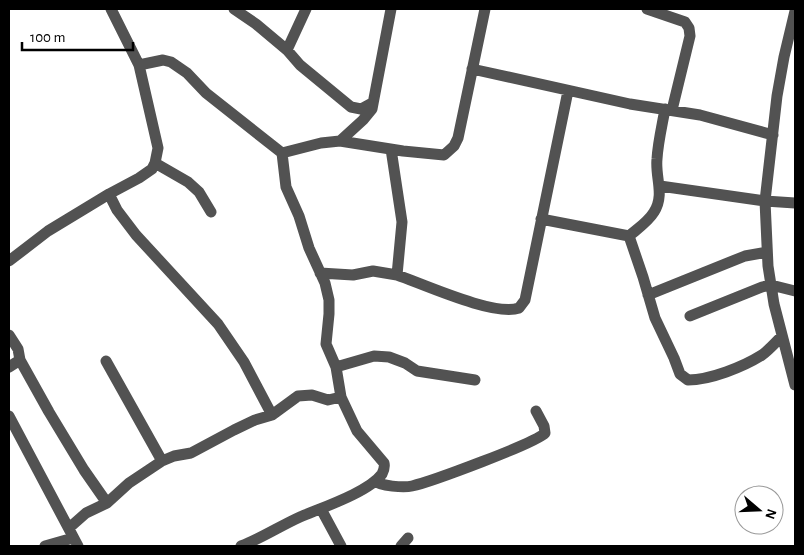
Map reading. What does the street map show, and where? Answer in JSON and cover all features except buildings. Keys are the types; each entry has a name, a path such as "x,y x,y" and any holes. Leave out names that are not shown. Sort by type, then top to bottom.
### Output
{"street":[{"path":"9,261 48,231 108,194 139,178 152,169 155,163 158,155 157,141 139,65 111,9"},
{"path":"234,9 256,24 287,50 300,65 351,107 361,109 372,103"},
{"path":"287,50 306,9"},
{"path":"340,141 372,109 391,9"},
{"path":"282,153 321,143 340,141 432,154 444,154 450,151 458,138 485,9"},
{"path":"541,219 629,236 643,226 654,214 660,186 656,162 690,36 689,28 685,22 647,9"},
{"path":"794,380 771,286 767,252 765,201 784,58 795,11"},
{"path":"139,65 163,60 171,62 187,73 206,93 282,153 286,187 299,216 328,300 326,344 336,366 341,398 358,431 384,463 382,473 375,481 341,500 300,517 245,546"},
{"path":"472,69 630,104 700,115 773,135"},
{"path":"320,274 353,275 373,271 397,275 482,306 506,309 519,308 525,300 568,91"},
{"path":"391,149 402,222 397,275"},
{"path":"155,163 188,182 199,192 211,212"},
{"path":"660,186 765,201 795,203"},
{"path":"108,194 117,210 136,235 218,324 244,362 272,415"},
{"path":"629,236 639,262 655,318 680,374 688,380 706,378 735,368 763,354 782,336"},
{"path":"648,295 745,256 767,252"},
{"path":"690,316 754,289 771,286 795,292"},
{"path":"9,335 18,349 20,360 79,462 107,503"},
{"path":"336,366 374,356 389,357 417,371 475,380"},
{"path":"9,367 20,360"},
{"path":"106,361 162,461"},
{"path":"45,546 73,537 86,513 107,503 128,483 162,461 174,456 192,453 234,430 272,415 298,396 312,396 328,400 341,398"},
{"path":"257,420 264,401"},
{"path":"375,481 383,486 412,486 525,444 545,433 544,426 536,411"},
{"path":"9,416 73,537"},
{"path":"321,509 341,546"}]}
